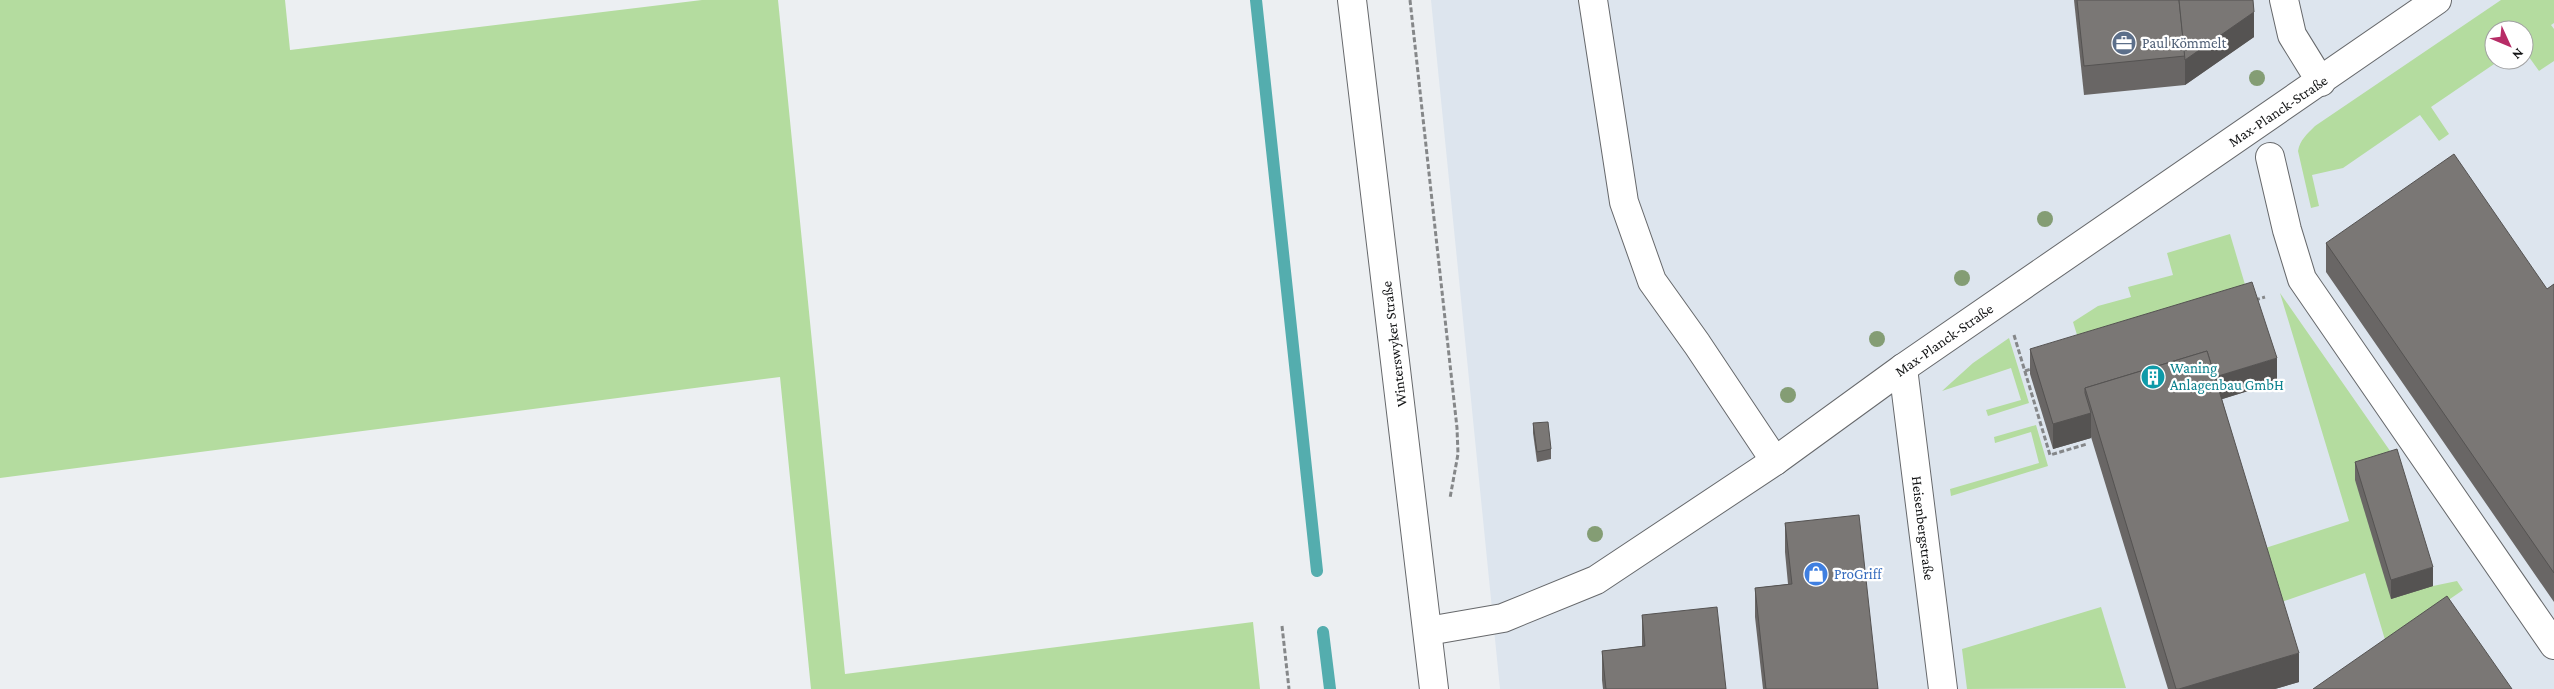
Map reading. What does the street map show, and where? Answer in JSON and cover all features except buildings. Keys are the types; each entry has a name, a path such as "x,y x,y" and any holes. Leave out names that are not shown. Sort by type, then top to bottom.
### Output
{"street":[{"name":"Winterswyker Straße","path":"1352,0 1434,689"},
{"path":"1593,0 1624,202 1652,281 1698,344 1776,461"},
{"path":"2284,0 2292,35 2320,82"},
{"name":"Max-Planck-Straße","path":"1428,631 1503,618 1596,580 1776,461 1903,368 2437,0"},
{"path":"2270,156 2287,230 2302,279 2554,645"},
{"name":"Heisenbergstraße","path":"1903,368 1943,689"}],"path":[{"path":"1410,0 1457,428 1458,454 1451,482 1449,505"},
{"path":"2247,303 2265,297"},
{"path":"2003,299 2050,455 2088,444"},
{"path":"2025,371 2043,365"},
{"path":"1282,626 1289,689"}],"shaded area":[{"path":"1431,0 2554,0 2554,689 1500,689"}],"green space":[{"path":"0,0 285,0 290,50 702,0 778,0 845,674 1253,622 1260,689 811,689 780,377 0,478"},
{"path":"2501,0 2554,0 2554,23 2551,25 2554,29 2554,61 2539,71 2534,64 2534,20 2484,20 2485,70 2431,107 2449,134 2439,141 2420,115 2343,168 2312,175 2319,206 2311,208 2298,151 2300,144 2315,126"},
{"path":"2230,234 2249,298 2078,338 2073,322 2098,306 2131,297 2128,287 2173,275 2167,253"},
{"path":"2280,293 2395,458 2433,586 2457,581 2463,590 2386,643 2365,573 2276,604 2259,550 2349,521"},
{"path":"2009,338 2029,403 1988,416 1986,410 2021,400 2011,368 1942,391 1973,363"},
{"path":"2036,425 2048,466 1951,496 1950,489 2039,463 2031,432 1995,443 1994,437"},
{"path":"2101,607 2126,688 1967,689 1962,649"}],"waterway":[{"path":"1256,0 1317,571"},
{"path":"1323,632 1330,689"}],"place":[{"name":"Paul Kömmelt","path":"2124,43"},
{"name":"Waning Anlagenbau GmbH","path":"2153,377"},
{"name":"ProGriff","path":"1816,574"}]}
